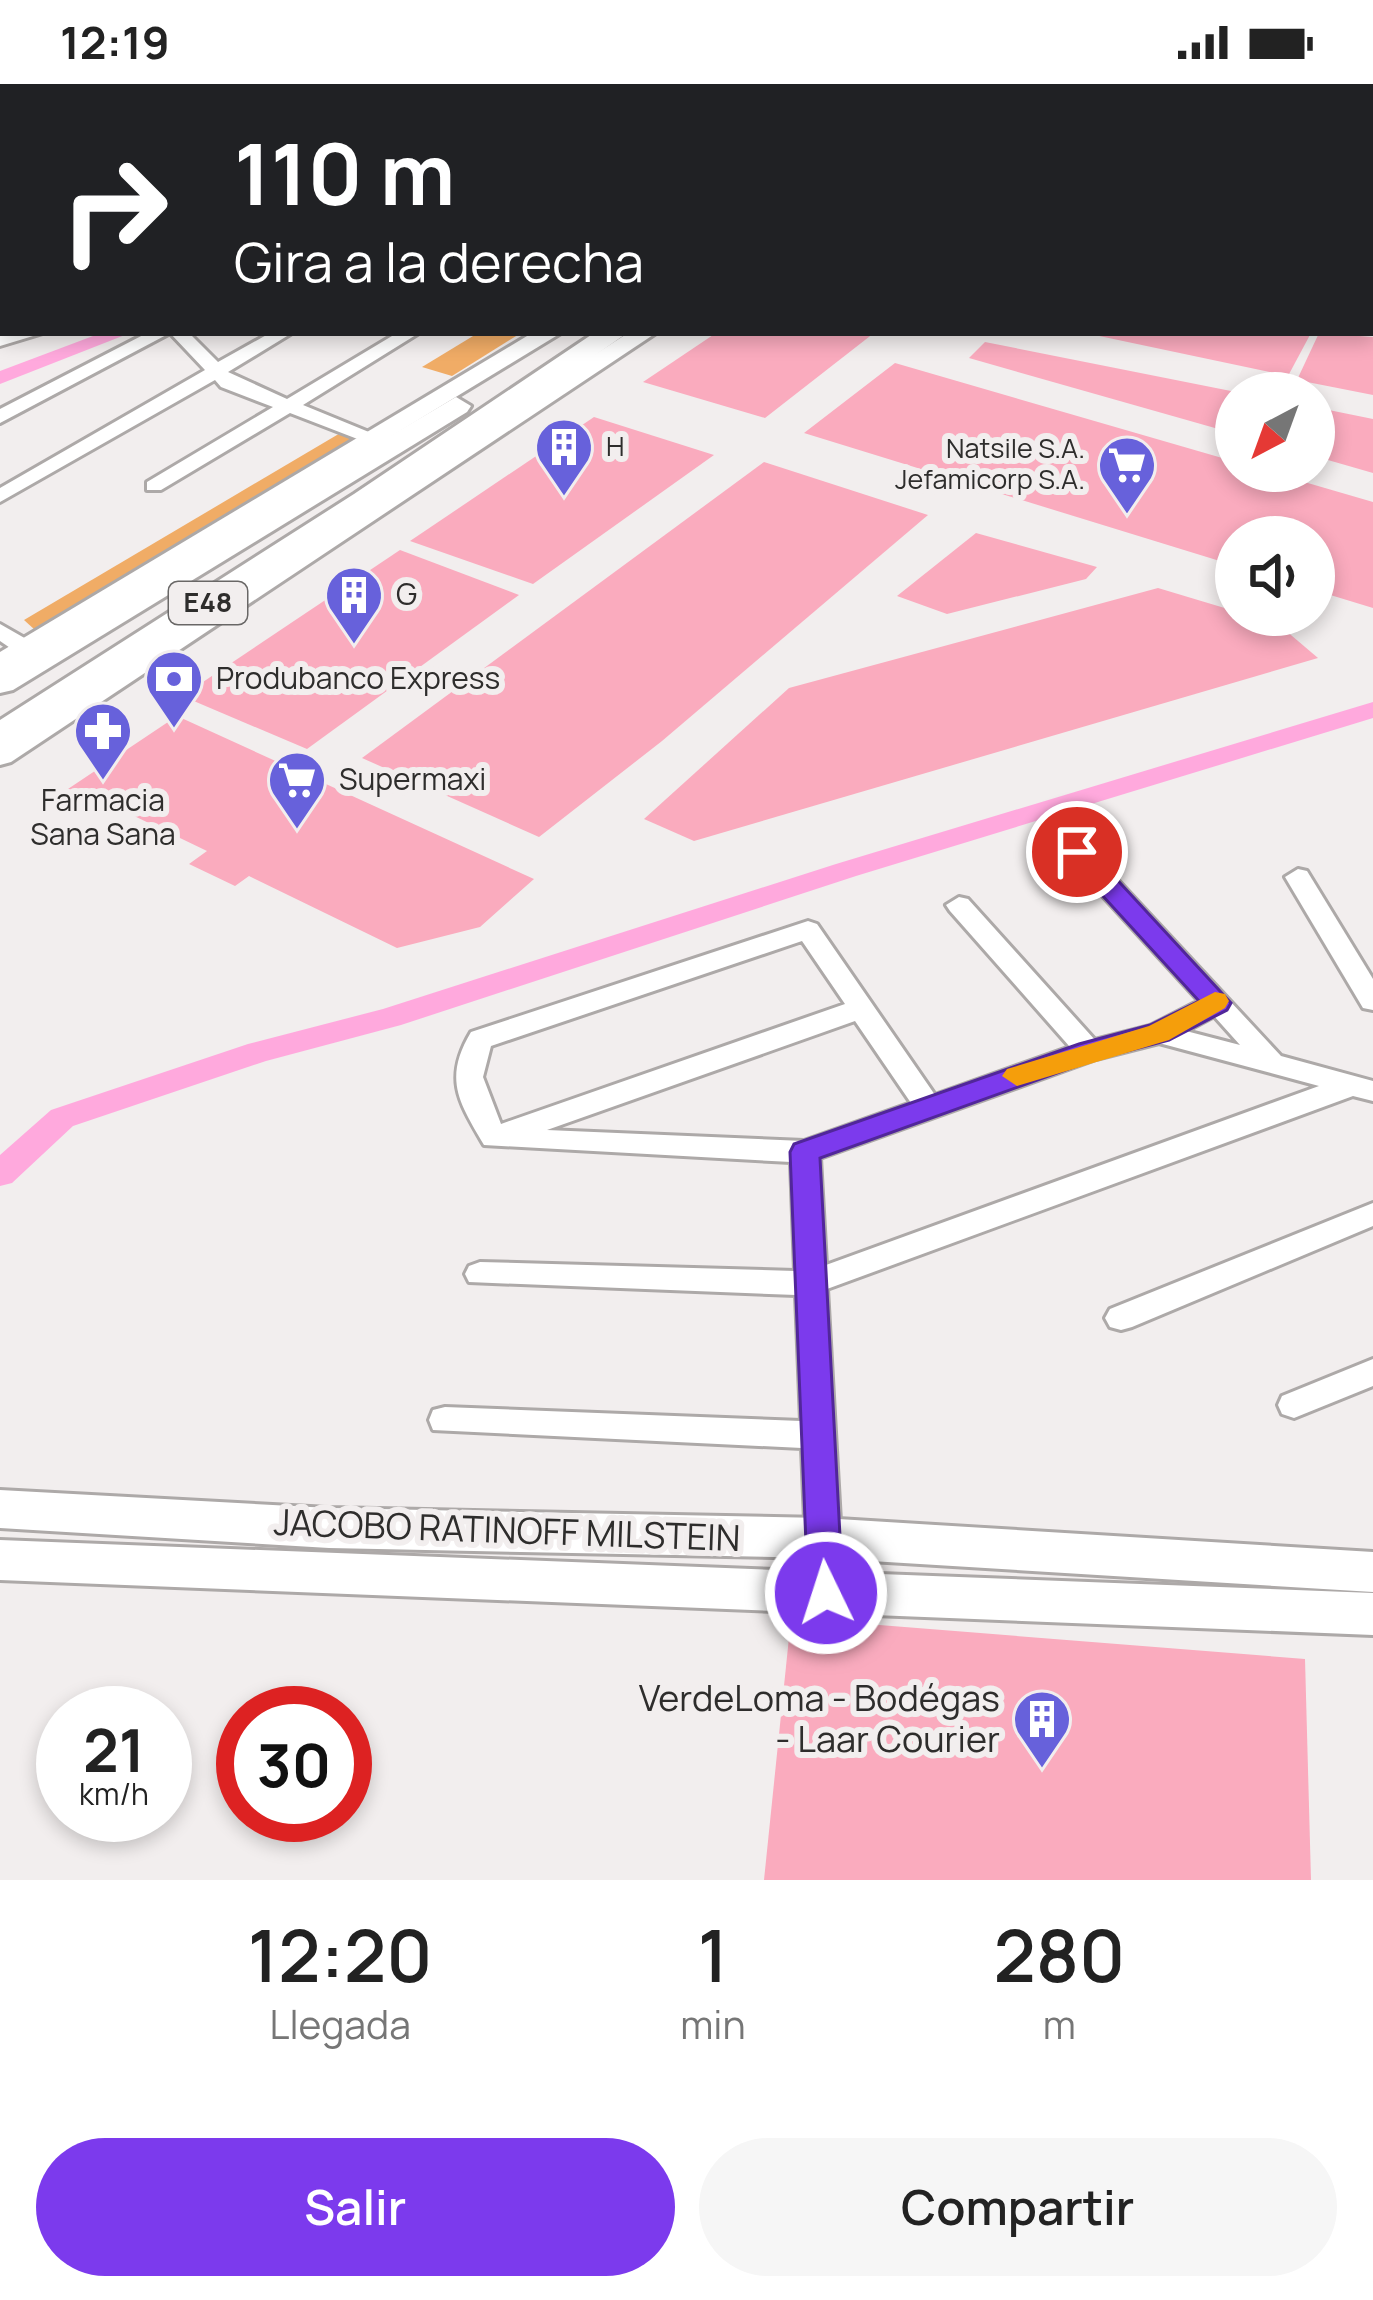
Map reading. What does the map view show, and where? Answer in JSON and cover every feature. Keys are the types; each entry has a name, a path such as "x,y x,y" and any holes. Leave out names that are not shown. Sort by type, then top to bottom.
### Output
{"main road":[{"name":"E48","path":"8,660 78,635 400,446 567,336"},
{"name":"E48","path":"400,446 450,444 609,336"},
{"path":"400,446 477,379"},
{"path":"337,463 510,420"},
{"name":"E48","path":"0,736 304,540 359,512 400,446"}],"street":[{"path":"0,417 155,336"},
{"path":"182,336 228,382 400,446"},
{"path":"0,496 279,336"},
{"path":"154,486 405,336"},
{"path":"477,379 544,336"},
{"name":"E48","path":"0,755 359,512 639,336"},
{"name":"E48","path":"8,660 337,463"},
{"path":"1077,852 1269,1059"},
{"path":"1298,877 1373,1001"},
{"path":"959,905 1089,1051"},
{"path":"494,1138 464,1081 467,1058 481,1039 808,931 929,1108"},
{"path":"494,1138 805,1152 1089,1051 1159,1033 1217,1003"},
{"path":"494,1138 863,1008"},
{"path":"1159,1033 1363,1088"},
{"path":"480,1274 810,1283 1363,1088"},
{"path":"805,1152 826,1593"},
{"path":"1121,1318 1373,1214"},
{"path":"1294,1405 1373,1372"},
{"path":"446,1420 816,1435"},
{"name":"JACOBO RATINOFF MILSTEIN","path":"0,1509 329,1528 822,1538 1373,1572"},
{"name":"JACOBO RATINOFF MILSTEIN","path":"0,1560 1373,1614"}],"shaded area":[{"path":"473,336 516,336 452,376 422,367"},
{"path":"342,432 352,436 351,440 35,630 24,620"}],"building":[{"path":"712,336 870,336 765,418 643,382"},
{"path":"1099,336 1309,336 1290,372 1269,372"},
{"path":"1318,336 1373,337 1373,395 1335,388 1335,372 1301,372"},
{"path":"985,342 1215,388 1215,428 969,358"},
{"path":"895,363 1215,456 1215,492 1335,491 1373,502 1373,608 1335,596 1335,516 1215,516 1215,560 804,433"},
{"path":"1335,411 1373,419 1373,473 1335,462"},
{"name":"H","path":"594,417 714,455 533,584 410,541"},
{"path":"764,462 928,515 662,741 539,837 362,758"},
{"path":"976,533 1097,567 1086,579 947,614 897,596"},
{"name":"G","path":"400,550 519,595 307,749 182,696"},
{"path":"1158,588 1215,605 1215,636 1292,636 1318,658 694,841 644,819 789,688"},
{"name":"Supermaxi","path":"177,716 534,879 480,927 397,948 249,876 235,886 189,864 207,851 103,801 89,810 59,795"},
{"name":"VerdeLoma - Bodégas - Laar Courier","path":"791,1618 1305,1659 1311,1880 764,1880"}],"waterway":[{"path":"0,378 112,336"},
{"path":"0,1174 62,1118 259,1052 390,1018 846,870 1373,710"}],"slow traffic":[{"path":"1017,1076 1159,1033 1215,1001"}],"place":[{"name":"H","path":"564,498"},
{"name":"Natsile S.A. Jefamicorp S.A.","path":"1127,516"},
{"name":"G","path":"354,646"},
{"name":"Produbanco Express","path":"174,730"},
{"name":"Farmacia Sana Sana","path":"103,782"},
{"name":"Supermaxi","path":"297,831"},
{"name":"VerdeLoma - Bodégas - Laar Courier","path":"1042,1770"}],"route":[{"path":"826,1593 805,1152 1089,1051 1159,1033 1217,1003 1077,852"}]}
